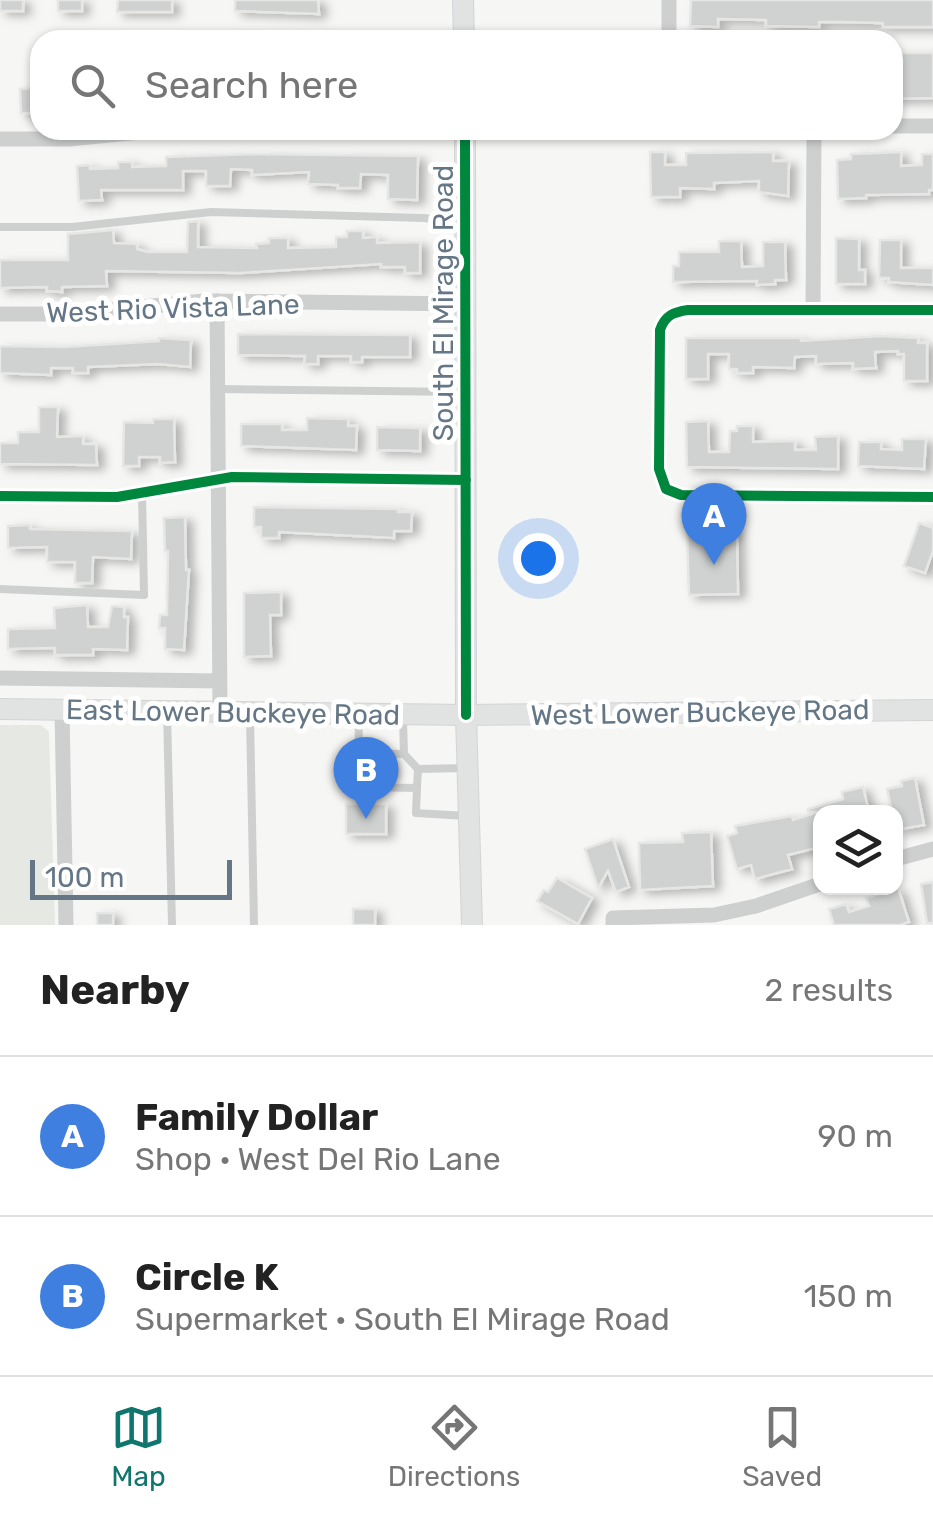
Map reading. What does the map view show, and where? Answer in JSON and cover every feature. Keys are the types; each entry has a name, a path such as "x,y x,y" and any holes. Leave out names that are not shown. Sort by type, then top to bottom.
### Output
{"main road":[{"path":"463,0 464,30"},
{"name":"South El Mirage Road","path":"466,140 466,715 472,925"},
{"name":"East Lower Buckeye Road","path":"0,709 466,715"},
{"name":"West Lower Buckeye Road","path":"466,715 933,710"}],"street":[{"path":"669,0 669,30"},
{"path":"903,126 933,126"},
{"path":"0,139 30,139"},
{"path":"813,310 814,140"},
{"path":"217,301 220,713"},
{"name":"West Rio Vista Lane","path":"0,314 69,314 217,301 466,304"},
{"path":"933,310 688,310 666,317 660,339 658,468 666,489 688,495 933,497"},
{"path":"0,496 104,497 218,478 466,480"},
{"path":"0,678 220,681"},
{"path":"62,710 66,925"},
{"path":"903,856 933,849"},
{"path":"613,922 714,915 756,906 813,886"}],"lane":[{"path":"0,227 72,226 211,212 424,218 466,224"},
{"path":"217,389 466,392"},
{"path":"0,589 144,595 142,493"},
{"path":"167,712 172,925"},
{"path":"250,713 254,925"},
{"path":"359,714 358,787 417,788"},
{"path":"403,714 404,754 418,769 416,813 470,816"},
{"path":"358,753 404,754"},
{"path":"418,769 468,768"}],"shaded area":[{"path":"0,725 41,725 49,732 55,925 0,925"}],"building":[{"path":"0,0 23,0 23,11 0,11"},
{"path":"58,0 82,0 82,11 58,11"},
{"path":"118,0 172,0 172,12 117,12"},
{"path":"235,0 318,0 319,14 235,11"},
{"path":"691,0 933,0 933,27 840,22 819,22 819,27 766,26 766,20 718,19 718,27 690,26"},
{"path":"903,53 933,53 933,98 903,99"},
{"path":"30,88 30,113 21,113 20,89"},
{"path":"650,152 665,152 665,165 686,165 686,153 773,152 773,161 789,161 788,196 759,192 759,181 714,183 714,189 680,188 680,197 651,197"},
{"path":"901,152 901,166 922,165 922,154 933,154 933,190 929,194 838,199 837,160 851,159 851,154"},
{"path":"418,156 417,200 388,199 388,175 361,174 360,188 338,188 308,184 309,172 252,175 252,170 231,169 230,186 206,186 206,171 183,171 183,190 101,190 102,200 79,201 77,166 118,168 118,162 132,162 132,167 166,166 166,157"},
{"path":"198,221 198,247 257,248 256,244 269,243 269,238 288,238 288,248 336,247 336,237 347,237 347,231 363,231 363,238 377,237 377,243 420,242 420,273 405,273 405,267 381,264 241,273 106,271 107,286 62,287 62,292 47,291 47,287 0,288 0,260 68,260 68,234 113,230 114,243 137,244 137,249 148,252 187,252 188,222"},
{"path":"836,238 859,239 859,270 865,270 865,284 836,284"},
{"path":"880,240 901,240 901,268 933,268 933,285 879,278"},
{"path":"719,241 741,241 742,267 763,266 763,242 785,242 786,280 757,285 757,281 673,282 673,266 679,266 679,252 719,252"},
{"path":"238,334 410,335 410,357 362,357 362,362 351,362 351,356 318,356 318,364 304,364 305,356 238,355"},
{"path":"159,338 191,340 190,367 158,364 88,367 88,373 51,368 51,375 0,373 0,346 64,347"},
{"path":"686,338 801,341 918,338 918,343 927,343 927,381 904,381 904,354 898,351 875,352 876,368 853,369 853,363 816,364 816,356 795,357 794,368 753,367 753,373 729,369 729,354 708,354 708,379 686,379"},
{"path":"39,407 58,407 57,437 83,436 83,444 96,444 97,465 0,464 0,443 18,443 18,432 39,432"},
{"path":"307,418 348,419 348,426 357,426 356,450 241,446 241,424 282,424 282,430 307,430"},
{"path":"153,419 174,419 175,462 160,463 160,457 139,457 139,466 123,466 124,422 153,423"},
{"path":"708,421 709,452 729,452 730,431 737,431 737,426 753,426 753,442 795,441 795,450 816,450 815,437 838,436 838,469 687,467 686,422"},
{"path":"377,427 420,428 420,451 377,450"},
{"path":"902,439 926,439 924,469 858,466 859,442 881,442 881,449 902,450"},
{"path":"254,507 398,509 412,512 411,531 394,531 394,538 279,532 279,538 261,538 261,527 254,527"},
{"path":"185,517 189,570 184,650 165,649 165,628 159,628 160,615 167,615 164,518"},
{"path":"919,523 933,528 933,551 925,573 904,566"},
{"path":"30,525 30,529 132,531 131,559 93,557 92,583 75,583 75,562 47,562 47,547 8,548 8,526"},
{"path":"737,530 738,594 689,595 687,532"},
{"path":"281,592 281,615 270,615 271,656 244,657 244,593"},
{"path":"87,605 88,627 108,627 112,606 124,607 124,617 128,617 127,650 93,649 93,655 55,655 55,648 8,649 8,629 55,628 54,608"},
{"path":"366,761 389,761 389,775 366,775"},
{"path":"915,778 924,825 903,829 903,805 890,805 887,789 902,786 901,781"},
{"path":"863,787 867,805 822,805 843,799 842,792"},
{"path":"346,804 386,804 386,834 346,834"},
{"path":"813,814 813,849 788,855 792,869 755,879 751,865 737,869 727,836 737,833 735,826 792,816 793,820"},
{"path":"711,832 713,886 640,890 639,843 683,842 682,833"},
{"path":"613,839 629,887 616,892 608,871 598,888 585,849"},
{"path":"557,878 592,898 578,924 537,901"},
{"path":"933,882 933,923 927,923 921,884"},
{"path":"900,895 909,922 834,925 829,909 846,904 849,912 869,906 866,898"},
{"path":"353,909 375,909 375,925 353,925"},
{"path":"97,913 113,913 113,925 97,925"}],"cycle path":[{"path":"465,140 466,715"},
{"path":"933,310 688,310 671,315 660,330 659,469 666,489 681,495 933,497"},
{"path":"0,496 117,497 232,477 466,480"}],"place":[{"name":"Family Dollar","path":"714,565"},
{"name":"Circle K","path":"366,819"}]}
